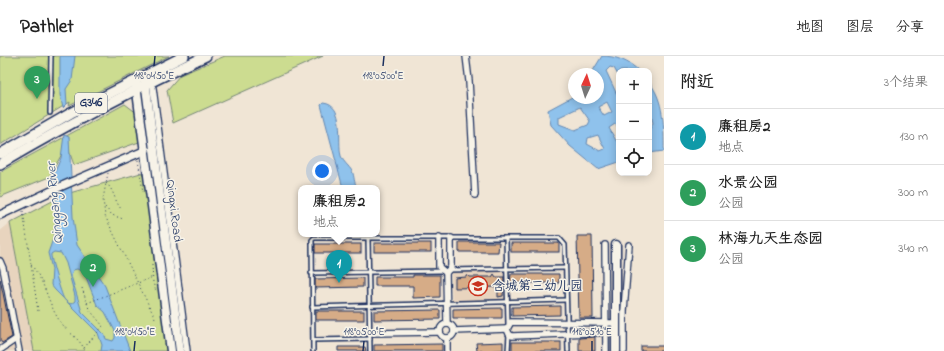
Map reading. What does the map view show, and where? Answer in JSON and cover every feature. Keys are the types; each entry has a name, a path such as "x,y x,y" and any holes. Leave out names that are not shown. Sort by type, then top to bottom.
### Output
{"highway":[{"name":"G346","path":"0,164 137,89 184,56"},
{"name":"G346","path":"0,154 71,113 135,80 148,82 206,56"}],"main road":[{"name":"Qingxi Road","path":"135,80 146,150 171,351"},
{"name":"Qingxi Road","path":"148,82 180,351"},
{"path":"616,245 616,351"}],"street":[{"path":"466,56 469,81 475,195"},
{"path":"148,82 187,351"},
{"path":"0,215 146,150"},
{"path":"439,238 439,266 446,271"},
{"path":"447,324 446,271 451,238"},
{"path":"605,245 606,351"},
{"path":"624,351 628,246"},
{"path":"0,261 3,268 19,351"},
{"path":"508,329 511,322 616,323"},
{"path":"447,324 451,325 454,331"},
{"path":"447,324 442,326 440,332 442,337 451,337 454,331"},
{"path":"454,331 508,329"},
{"path":"508,329 512,336 616,332"},
{"path":"370,336 440,332"},
{"path":"447,338 447,351"},
{"path":"0,350 16,339"}],"lane":[{"path":"50,113 51,56"},
{"path":"313,351 310,243 314,238 559,238 565,245 568,351"},
{"path":"368,238 370,351"},
{"path":"506,238 508,351"},
{"path":"311,273 566,268"},
{"path":"312,307 566,300"},
{"path":"313,340 370,336"}],"path":[{"path":"110,165 106,183 104,207 108,224 136,284 156,320"},
{"path":"106,183 111,190 115,202 123,211"},
{"path":"22,204 38,311"},
{"path":"104,207 112,215 123,219"},
{"path":"31,264 40,274 54,311 63,326 84,348 85,351"},
{"path":"87,303 153,277"},
{"path":"82,288 91,313 103,326 84,348"}],"shaded area":[{"path":"10,223 34,351 0,351 0,231"},
{"name":"含城第三幼儿园","path":"504,271 505,299 452,301 451,272"}],"green space":[{"path":"0,56 169,56 69,106 70,102 0,145"},
{"path":"225,56 323,56 173,123 167,90 180,75"},
{"path":"125,104 138,114 142,141 74,165 67,145 49,177 0,197 0,172"},
{"path":"148,171 171,351 34,351 10,223 66,194"}],"water":[{"path":"60,56 75,56 72,80 66,89 67,104 63,108 60,95"},
{"path":"602,56 622,60 636,68 616,68 616,72 614,68 610,67 606,71 616,93 616,125 609,128 616,141 616,163 598,169 570,146 551,125 548,110 568,99 568,104 603,104 598,107 604,116 612,112 607,102 604,104 604,68 595,68","holes":["580,107 590,121 588,125 575,130 559,124 559,117","598,135 605,149 600,151 587,144 588,138"]},
{"path":"652,86 658,97 662,114 664,151 652,153"},
{"path":"323,103 330,105 338,116 341,156 352,171 356,185 342,185 321,105"},
{"path":"64,135 69,137 73,217 77,245 105,286 130,351 101,351 102,345 98,333 67,302 71,304 75,301 75,296 66,263 61,253 54,252 51,254 51,257 64,299 51,285 52,269 48,253 53,239 56,218 56,195 51,180 61,158","holes":["77,269 84,272 97,305 105,312 115,331 115,338 113,341 106,339 104,334 82,312 71,276 73,270"]}],"building":[{"path":"577,236 592,236 593,318 579,318"},
{"path":"459,242 499,242 498,252 459,252"},
{"path":"374,243 431,243 431,252 374,252"},
{"path":"511,243 559,243 559,252 511,252"},
{"path":"315,244 361,244 361,253 315,253"},
{"path":"494,274 496,277 504,277 503,296 498,297 498,287 455,288 455,278 466,277 467,275 469,277 492,277"},
{"path":"511,274 559,274 559,283 510,283"},
{"path":"413,275 440,275 440,297 413,298 413,286 375,286 375,277 413,277"},
{"path":"363,278 363,287 315,288 315,279"},
{"path":"0,279 12,337 2,343 0,340"},
{"path":"560,306 560,315 512,316 512,307"},
{"path":"502,308 502,318 453,318 453,309"},
{"path":"440,310 440,319 374,320 374,311"},
{"path":"316,311 364,311 364,320 316,320"},
{"path":"595,337 595,351 579,351 579,338"},
{"path":"503,342 503,350 477,351 476,343"},
{"path":"512,342 561,342 561,351 512,351"},
{"path":"442,344 442,351 374,351 374,345"},
{"path":"641,346 664,346 664,351 641,351"},
{"path":"338,347 365,347 366,351 338,351"}],"place":[{"name":"林海九天生态园","path":"37,99"},
{"name":"廉租房2","path":"339,283"},
{"name":"含城第三幼儿园","path":"478,286"},
{"name":"水景公园","path":"93,287"}],"water label":[{"name":"Qinggang River","path":"55,203"}]}
